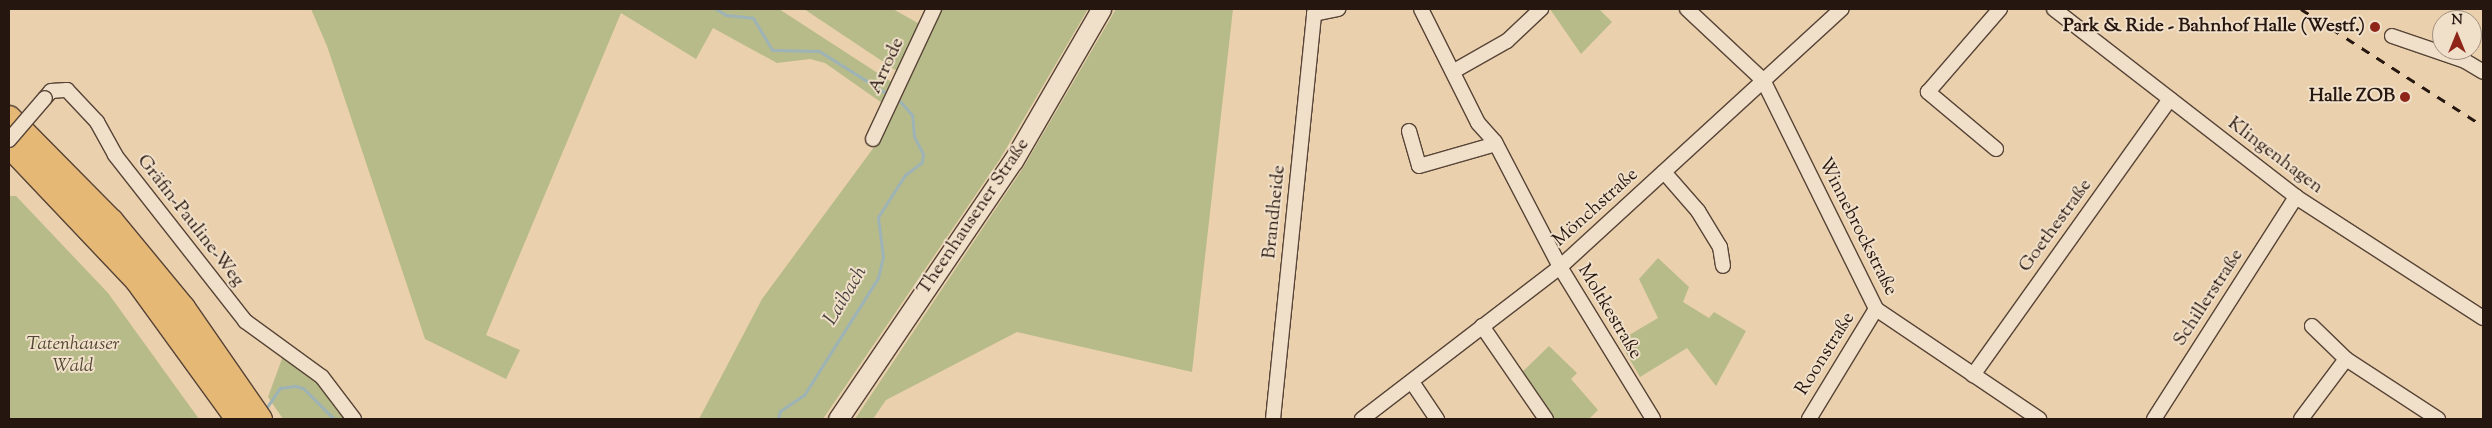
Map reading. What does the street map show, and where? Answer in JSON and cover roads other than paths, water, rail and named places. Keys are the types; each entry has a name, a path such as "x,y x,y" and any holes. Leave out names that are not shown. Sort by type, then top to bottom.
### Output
{"highway":[{"path":"9,118 111,221 183,308 250,415"},
{"path":"9,145 137,280 250,415"}],"main road":[{"name":"Theenhausener Straße","path":"838,419 1013,161 1101,9"}],"street":[{"name":"Arrode","path":"873,139 934,9"},
{"path":"1315,11 1338,9"},
{"name":"Moltkestraße","path":"1421,9 1454,71 1478,123 1496,144 1560,267 1653,419"},
{"path":"1454,71 1507,41 1541,9"},
{"name":"Winnebrockstraße","path":"1687,9 1763,80 1876,309 2039,419"},
{"name":"Mönchstraße","path":"1362,419 1560,267 1842,9"},
{"path":"1996,148 1928,92 2000,9"},
{"name":"Klingenhagen","path":"2054,9 2296,197 2483,318"},
{"name":"Brandheide","path":"1273,419 1315,11"},
{"path":"2392,36 2465,61 2483,72"},
{"name":"Gräfin-Pauline-Weg","path":"9,140 45,98 59,88 79,103 245,321 322,377 354,419"},
{"name":"Goethestraße","path":"1973,375 2170,99"},
{"path":"1409,131 1420,166 1496,144"},
{"path":"1664,172 1698,211 1720,247 1723,266"},
{"name":"Schillerstraße","path":"2154,419 2296,197"},
{"name":"Roonstraße","path":"1809,419 1876,309"},
{"path":"1482,326 1546,419"},
{"path":"2312,326 2346,359 2438,419"},
{"path":"2302,419 2346,359"},
{"path":"1412,382 1437,419"}],"waterway":[{"name":"Laibach","path":"716,9 726,15 753,18 772,50 819,51 886,93"},
{"name":"Laibach","path":"778,419 780,411 804,395 878,278 883,257 878,217 905,175 922,162 923,154 914,136 912,115 899,100"},
{"name":"Laibach","path":"265,410 280,388 295,386 303,388 334,419"}],"railway":[{"path":"2301,9 2483,126"}],"place":[{"name":"Park & Ride - Bahnhof Halle (Westf.)","path":"2375,27"},
{"name":"Halle ZOB","path":"2405,97"}],"park label":[{"name":"Tatenhauser Wald","path":"73,356"}]}
